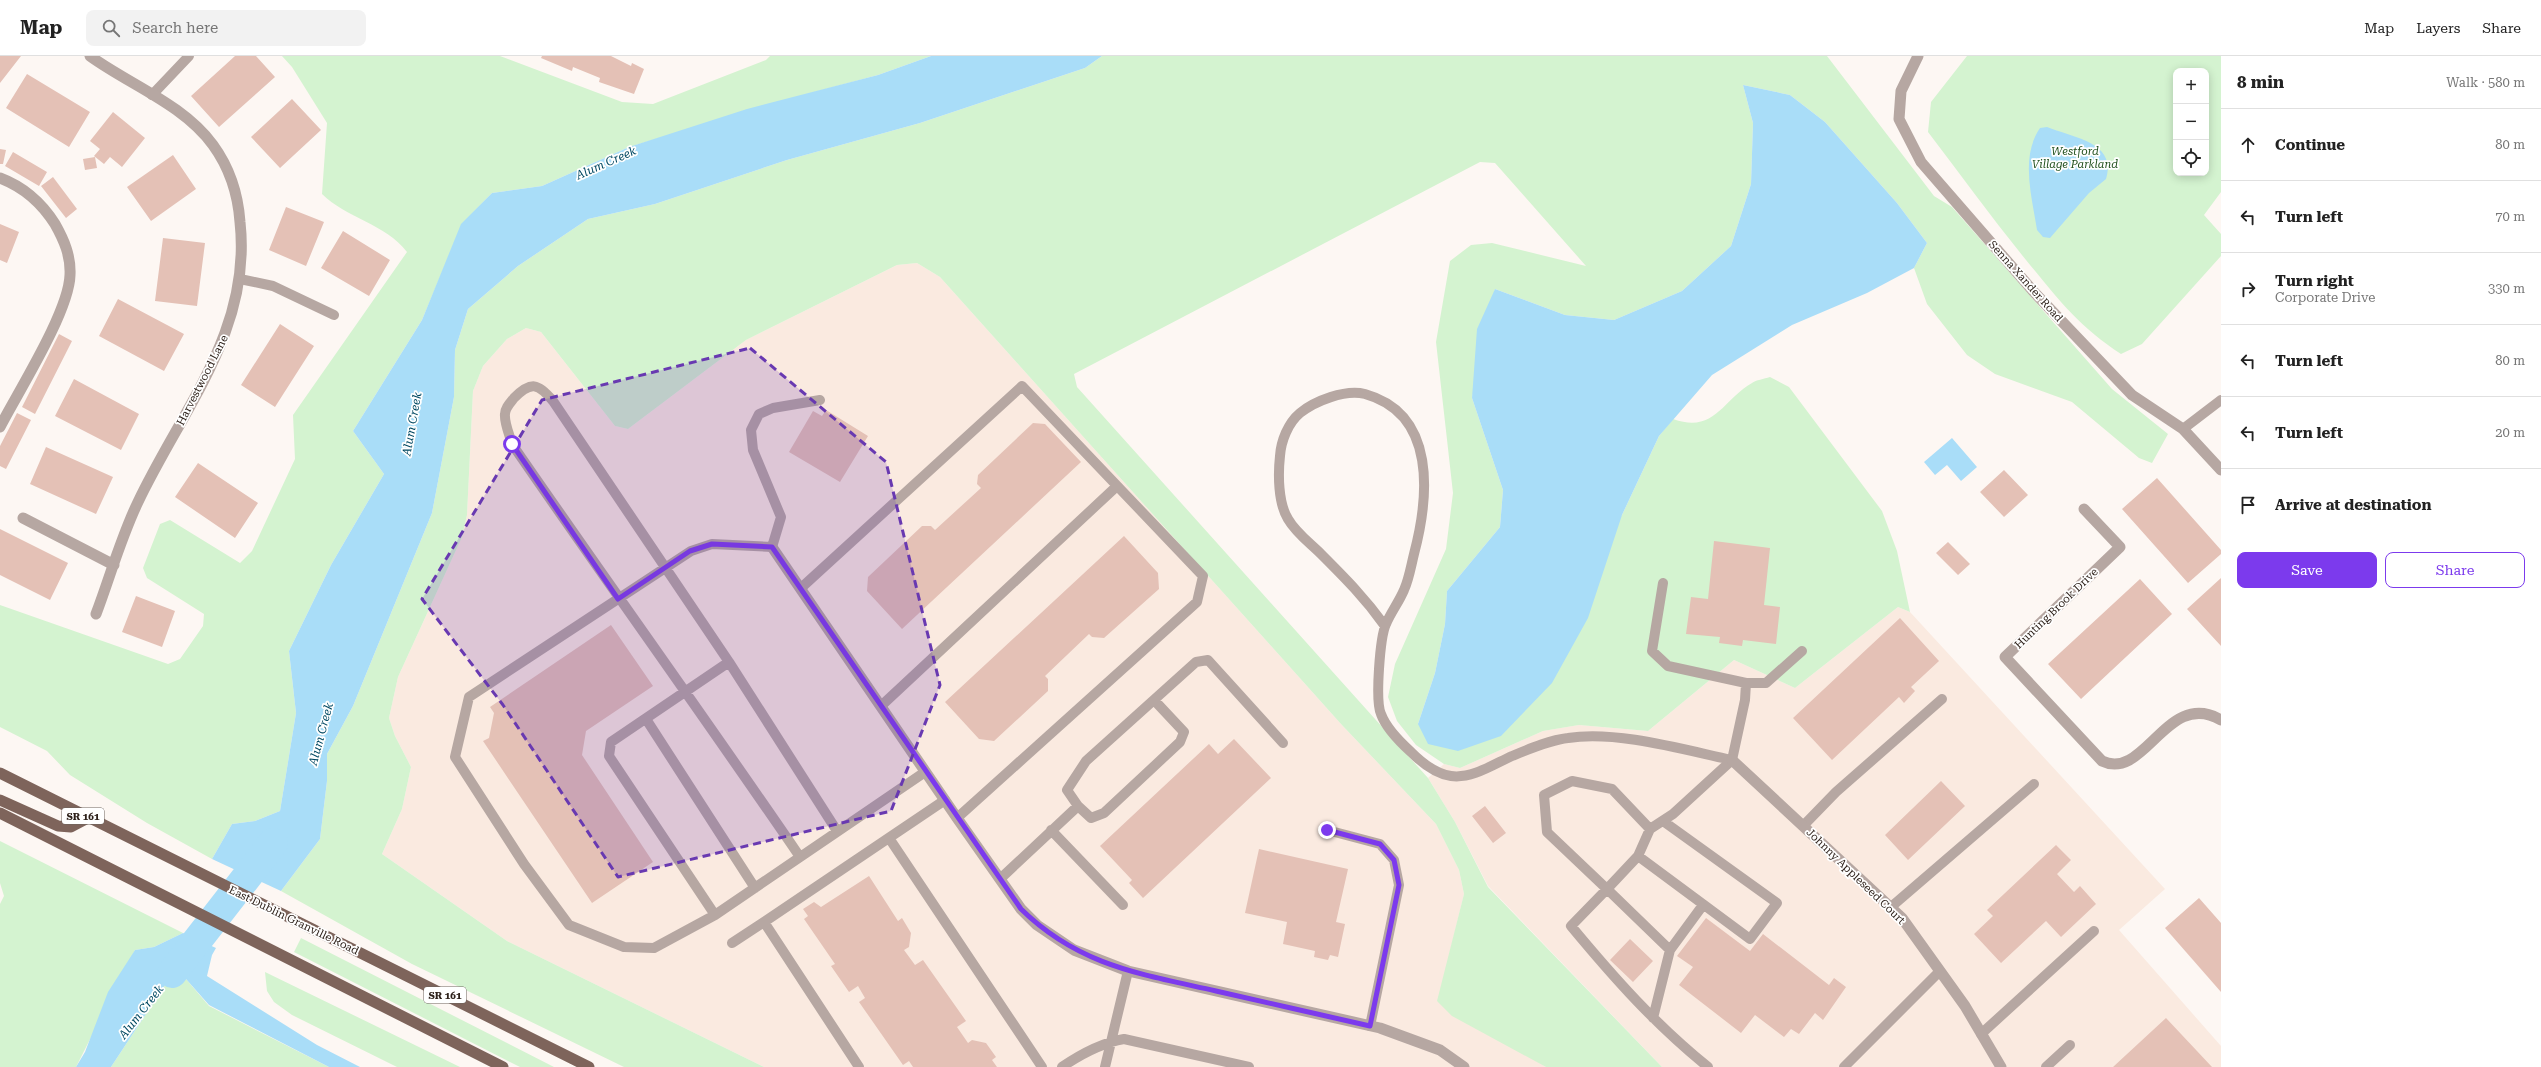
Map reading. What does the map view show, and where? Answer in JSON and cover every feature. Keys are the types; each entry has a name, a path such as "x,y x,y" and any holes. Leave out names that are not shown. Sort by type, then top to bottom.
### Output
{"main road":[{"name":"East Dublin Granville Road","path":"0,773 167,858 589,1067"},
{"path":"0,800 58,826 71,827 88,818"},
{"path":"0,813 503,1067"}],"street":[{"name":"Harvestwood Lane","path":"90,56 152,94 187,118 213,145 228,171 238,198 242,233 240,279 226,333 214,361 137,503 96,614"},
{"name":"Senna Xander Road","path":"1918,56 1902,91 1899,119 1921,162 2033,291 2132,396 2183,429 2221,470"},
{"path":"0,178 18,185 45,208 66,243 70,276 61,311 0,427"},
{"name":"Hunting Brook Drive","path":"2084,510 2120,547 2005,657 2102,761 2111,765 2121,765 2130,761 2155,737 2182,717 2198,712 2210,714 2221,720"},
{"path":"23,518 114,565"},
{"path":"772,547 925,772 1021,909 1051,935 1074,950 1128,971 1370,1026 1440,1050 1464,1067"},
{"name":"Johnny Appleseed Court","path":"1732,760 1902,918 1940,971 2001,1067"}],"lane":[{"path":"152,94 189,56"},
{"path":"240,279 272,286 334,315"},
{"path":"800,857 686,691 618,599 512,444 504,415 508,405 523,389 533,386 543,389 553,401 729,662 837,831"},
{"path":"801,588 1022,386 1203,576 1197,602 957,818"},
{"path":"1385,626 1366,599 1298,532 1286,518 1280,492 1279,464 1281,441 1289,428 1298,415 1319,402 1340,396 1361,393 1382,400 1396,408 1419,444 1424,466 1423,508 1416,544 1404,590 1385,626 1378,698 1381,714 1400,742 1436,771 1450,776 1465,776 1515,755 1567,738 1602,736 1676,748 1732,760"},
{"path":"820,400 773,408 759,414 752,430 754,450 781,517 772,547 712,544 690,551 469,697 455,757 524,864 569,924 624,947 654,948 715,916 925,772"},
{"path":"2183,429 2221,400"},
{"path":"881,706 1117,486"},
{"path":"1663,583 1652,652 1668,666 1746,683 1766,683 1802,651"},
{"path":"1154,700 1184,732 1180,742 1104,813 1091,818 1078,806 1067,790 1086,761 1196,662 1208,660 1283,743"},
{"path":"715,916 609,756 611,742 729,662"},
{"path":"1708,1067 1624,990 1571,926 1638,856 1650,829 1663,821 1732,760 1745,700 1746,683"},
{"path":"1803,826 1836,792 1942,699"},
{"path":"646,719 755,888"},
{"path":"1650,829 1612,789 1572,781 1544,795 1547,832 1670,950"},
{"path":"1891,907 2034,784"},
{"path":"732,943 945,800"},
{"path":"1000,878 1078,806"},
{"path":"1638,856 1750,939 1777,903 1663,821"},
{"path":"1051,830 1123,905"},
{"path":"1327,830 1380,844 1394,860 1399,885 1370,1026"},
{"path":"889,838 1042,1067"},
{"path":"1653,1018 1670,950 1704,905"},
{"path":"764,922 859,1067"},
{"path":"1981,1034 2094,931"},
{"path":"1105,1067 1128,971"},
{"path":"1844,1067 1940,971"},
{"path":"1062,1067 1080,1055 1111,1041 1124,1038 1249,1067"},
{"path":"2046,1067 2070,1045"}],"highlighted area":[{"path":"750,348 886,462 940,685 891,811 618,877 503,705 422,599 542,400"}],"shaded area":[{"path":"917,263 940,277 1341,724 1436,824 1459,870 1464,894 1438,1001 1546,1067 764,1067 507,941 382,854 402,809 411,767 395,736 389,718 398,677 462,537 467,515 473,391 483,366 507,339 526,328 541,332 615,426 628,429 746,340 897,265"},
{"path":"1898,607 1910,612 2165,889 2119,930 2221,1046 2221,1067 1662,1067 1488,886 1455,822 1428,778 1444,764 1460,768 1543,731 1579,725 1648,731 1734,660 1795,688"}],"green space":[{"path":"282,56 500,56 622,102 653,104 766,60 770,56 931,56 878,75 807,94 629,147 542,186 492,193 462,224 422,320 353,431 384,474 331,565 289,651 296,713 280,811 255,821 232,824 212,859 147,823 70,775 47,751 0,727 0,605 168,664 180,659 203,626 204,614 147,578 143,568 160,524 170,520 240,563 252,551 295,459 293,415 407,252 388,234 342,209 322,194 327,123 292,67"},
{"path":"1102,56 1827,56 1934,196 1952,207 2112,389 2168,434 2152,463 2139,458 2072,402 1995,374 1967,355 1927,304 1914,268 1927,243 1897,203 1825,122 1790,95 1743,85 1753,123 1751,184 1731,246 1682,291 1614,320 1565,315 1495,289 1472,398 1503,490 1500,527 1447,591 1445,624 1435,673 1418,724 1622,515 1659,436 1673,419 1687,422 1699,422 1709,419 1752,383 1770,377 1789,387 1882,511 1897,551 1910,612 1898,607 1795,688 1734,660 1648,731 1579,725 1543,731 1460,768 1444,764 1416,745 1397,721 1388,697 1395,664 1446,549 1453,493 1436,342 1450,261 1471,245 1492,243 1586,266 1495,163 1480,162 1074,374 1077,387 1428,778 1455,822 1488,887 1662,1067 1546,1067 1452,1016 1437,1001 1464,894 1459,870 1436,824 1341,724 940,277 917,263 897,265 746,340 628,429 615,426 541,332 526,328 507,339 483,366 473,391 467,515 462,537 398,677 389,718 395,736 411,767 402,809 382,854 507,941 764,1067 624,1067 412,964 281,891 320,839 327,781 327,754 353,706 432,513 454,397 455,350 468,309 518,266 588,219 655,204 787,160 920,123 1085,68"},
{"name":"Westford Village Parkland","path":"1967,56 2221,56 2221,192 2204,215 2221,234 2221,256 2142,344 2121,354 2106,344 2069,311 2048,287 1976,196 1928,132 1931,102"},
{"path":"0,841 183,933 154,947 135,950 76,1067 0,1067 0,904 4,896 0,883"},
{"path":"301,938 554,1067 520,1067 294,952"},
{"path":"265,972 460,1067 397,1067 292,1015 274,1002 267,991"},
{"path":"186,979 209,1006 329,1067 111,1067 165,985"}],"water":[{"path":"931,56 1102,56 1085,68 920,123 787,160 655,204 588,219 518,266 468,309 455,350 454,397 432,513 353,706 327,754 327,781 320,839 281,891 212,859 232,824 255,821 280,811 296,713 289,651 331,565 384,474 353,431 422,320 461,224 492,193 542,186 629,147 747,109 878,75"},
{"path":"1743,85 1790,95 1825,122 1897,203 1927,243 1914,268 1867,293 1792,325 1712,375 1659,436 1622,515 1588,618 1552,683 1501,736 1458,751 1428,744 1418,724 1435,673 1445,624 1447,591 1500,527 1503,490 1472,398 1477,329 1495,289 1565,315 1614,320 1682,291 1731,246 1751,184 1753,123"},
{"path":"2047,127 2091,143 2099,149 2105,157 2108,167 2106,179 2089,193 2050,238 2043,237 2037,230 2029,178 2030,152 2034,139 2040,128"},
{"path":"1952,438 1977,467 1961,481 1947,465 1935,475 1924,462"},
{"path":"183,933 216,948 212,955 207,976 317,1045 360,1067 329,1067 209,1005 186,979 165,985 111,1067 76,1067 85,1052 108,992 135,950 154,947"}],"building":[{"path":"0,56 21,56 0,83"},
{"path":"235,56 256,56 275,77 219,127 191,96"},
{"path":"542,56 611,56 631,66 632,63 644,69 634,94 599,82 600,78 573,67 572,71 541,58"},
{"path":"27,74 90,112 69,147 6,108"},
{"path":"292,99 321,130 280,168 251,137"},
{"path":"113,112 145,138 122,167 110,157 104,164 94,156 100,149 90,141"},
{"path":"0,149 6,150 3,164 0,164"},
{"path":"13,152 47,172 39,186 5,166"},
{"path":"173,155 196,189 151,221 127,187"},
{"path":"95,157 97,168 85,170 83,159"},
{"path":"53,177 77,209 66,218 41,186"},
{"path":"286,207 324,222 306,266 269,250"},
{"path":"0,224 19,232 7,263 0,260"},
{"path":"343,231 390,260 369,296 321,268"},
{"path":"163,238 205,243 197,306 155,301"},
{"path":"118,299 184,334 164,371 99,336"},
{"path":"280,324 314,346 275,407 241,385"},
{"path":"59,334 72,341 35,414 22,407"},
{"path":"74,379 139,414 121,450 55,416"},
{"path":"826,410 868,436 840,482 789,452 813,411 822,416"},
{"path":"17,413 31,420 6,469 0,466 0,446"},
{"path":"1033,423 1045,424 1081,462 902,629 867,591 868,577 922,526 931,526 935,530 981,488 977,484 978,475"},
{"path":"46,447 113,477 96,514 30,484"},
{"path":"198,463 258,503 235,538 175,497"},
{"path":"2004,470 2028,495 2004,517 1980,492"},
{"path":"2157,478 2221,550 2221,554 2188,583 2122,509"},
{"path":"0,529 68,563 50,600 0,575"},
{"path":"1124,536 1158,573 1159,589 1104,638 1092,637 1089,634 1045,676 1048,679 1048,691 994,741 979,739 945,702"},
{"path":"1714,541 1770,548 1764,605 1780,607 1776,644 1743,640 1742,646 1719,643 1720,637 1686,634 1691,597 1708,599"},
{"path":"1948,542 1970,564 1958,575 1936,553"},
{"path":"2221,578 2221,646 2187,609"},
{"path":"2140,579 2172,614 2081,699 2048,664"},
{"path":"136,596 175,611 162,647 122,632"},
{"path":"1900,618 1939,661 1911,687 1915,691 1904,703 1899,697 1832,760 1793,718"},
{"path":"611,625 653,686 586,731 582,755 653,862 592,903 483,741 489,738 494,713 490,707"},
{"path":"1234,739 1271,778 1143,898 1129,883 1132,880 1100,846 1209,744 1218,754"},
{"path":"1941,781 1965,806 1908,860 1885,835"},
{"path":"1485,806 1506,833 1493,843 1472,816"},
{"path":"2056,845 2071,860 2057,874 2074,892 2080,886 2096,904 2061,937 2046,921 2001,963 1974,934 1993,916 1987,910"},
{"path":"1259,849 1348,869 1336,922 1345,924 1338,957 1330,955 1328,960 1314,957 1315,951 1283,944 1287,922 1245,913"},
{"path":"869,876 898,921 902,918 911,933 909,947 904,950 915,965 923,960 966,1021 957,1027 968,1043 972,1040 986,1043 996,1057 992,1060 997,1067 913,1067 909,1061 903,1065 859,1002 865,998 858,986 849,992 831,966 835,964 804,919 808,916 803,909 814,902 821,907"},
{"path":"2199,898 2221,923 2221,992 2165,928"},
{"path":"1706,918 1750,951 1763,934 1829,985 1834,978 1846,987 1823,1020 1815,1013 1799,1034 1791,1029 1784,1037 1755,1015 1741,1033 1679,985 1693,967 1677,956"},
{"path":"1630,939 1653,961 1633,982 1610,960"},
{"path":"2166,1018 2212,1067 2113,1067"}],"waterway":[{"name":"Alum Creek","path":"172,973 273,843"}],"route":[{"path":"512,444 618,599 690,551 712,544 772,547 1021,909 1037,925 1074,950 1101,962 1128,971 1370,1026 1399,885 1394,860 1380,844 1327,830"}]}
